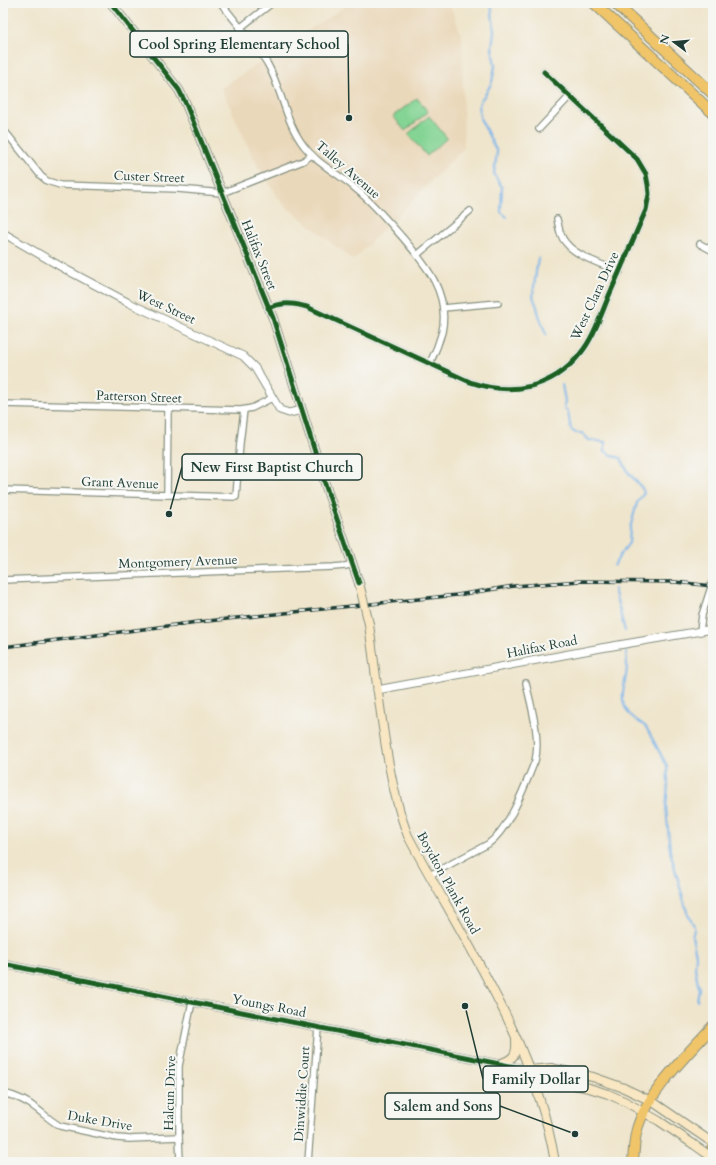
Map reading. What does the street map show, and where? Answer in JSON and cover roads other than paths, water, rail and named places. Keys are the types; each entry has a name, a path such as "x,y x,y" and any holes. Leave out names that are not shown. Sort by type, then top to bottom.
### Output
{"highway":[{"path":"594,3 713,113"},
{"path":"615,3 713,94"},
{"path":"633,1162 637,1128 650,1100 713,1026"},
{"path":"707,1162 713,1147"}],"main road":[{"name":"Halifax Street","path":"111,3 179,90 186,104 277,331 328,493 353,564 364,603"},
{"name":"Boydton Plank Road","path":"364,603 369,624 388,764 397,805 408,836 481,967 516,1035 530,1070 546,1120 555,1162"},
{"path":"499,1064 508,1060 514,1055 516,1048 516,1035"},
{"path":"530,1070 551,1068 593,1077 624,1088 650,1100 713,1143"},
{"path":"530,1070 549,1080 589,1088 608,1094 644,1111 713,1158"}],"street":[{"name":"Talley Avenue","path":"221,3 267,64 295,131 304,145 312,155 368,199 417,255 432,276 443,308 442,331 439,343 430,363"},
{"path":"240,28 272,3"},
{"name":"West Clara Drive","path":"268,308 282,303 307,306 470,382 493,389 516,389 539,384 550,379 571,364 581,354 620,272 648,202 649,190 646,174 628,150 544,72"},
{"path":"539,129 570,96"},
{"name":"Custer Street","path":"3,129 41,176 54,184 60,185 178,189 222,193 304,161 312,155"},
{"path":"417,255 470,211"},
{"path":"558,220 561,235 567,244 588,258 620,272"},
{"name":"West Street","path":"3,233 65,269 129,303 243,356 255,368 277,406 284,412 289,413 302,410"},
{"path":"700,244 713,251"},
{"path":"443,308 498,303"},
{"name":"Patterson Street","path":"3,404 244,410 272,398"},
{"path":"167,495 168,408"},
{"name":"Grant Avenue","path":"3,490 236,497 244,410"},
{"name":"Montgomery Avenue","path":"3,580 332,567 353,564"},
{"path":"700,631 702,615 713,581"},
{"name":"Halifax Road","path":"377,690 397,685 713,629"},
{"path":"430,875 488,844 494,840 504,828 535,761 537,753 538,743 526,683"},
{"name":"Youngs Road","path":"3,964 530,1070"},
{"name":"Halcun Drive","path":"180,1162 179,1066 192,1002"},
{"name":"Dinwiddie Court","path":"308,1162 318,1027"},
{"name":"Duke Drive","path":"3,1093 29,1103 60,1126 117,1138 179,1137"}],"waterway":[{"path":"491,3 494,31 492,48 495,66 492,82 479,106 480,118 497,152 494,174 502,187 501,212 507,217"},
{"path":"538,258 533,296 546,334"},
{"path":"562,385 565,401 564,407 568,412 571,430 576,433 582,433 589,440 605,442 605,451 613,456 621,458 628,472 642,488 644,493 637,503 630,528 629,543 614,566"},
{"path":"614,589 625,631"},
{"path":"626,652 627,667 623,694 624,706 633,718 646,727 667,766 668,784 666,807 670,851 687,912 694,926 692,936 696,955 695,968 699,989 697,1001"}],"railway":[{"path":"3,647 198,622 457,595 514,586 580,581 675,582 713,586"}],"place":[{"name":"Cool Spring Elementary School","path":"349,118"},
{"name":"New First Baptist Church","path":"169,514"},
{"name":"Family Dollar","path":"465,1006"},
{"name":"Salem and Sons","path":"575,1134"}]}
